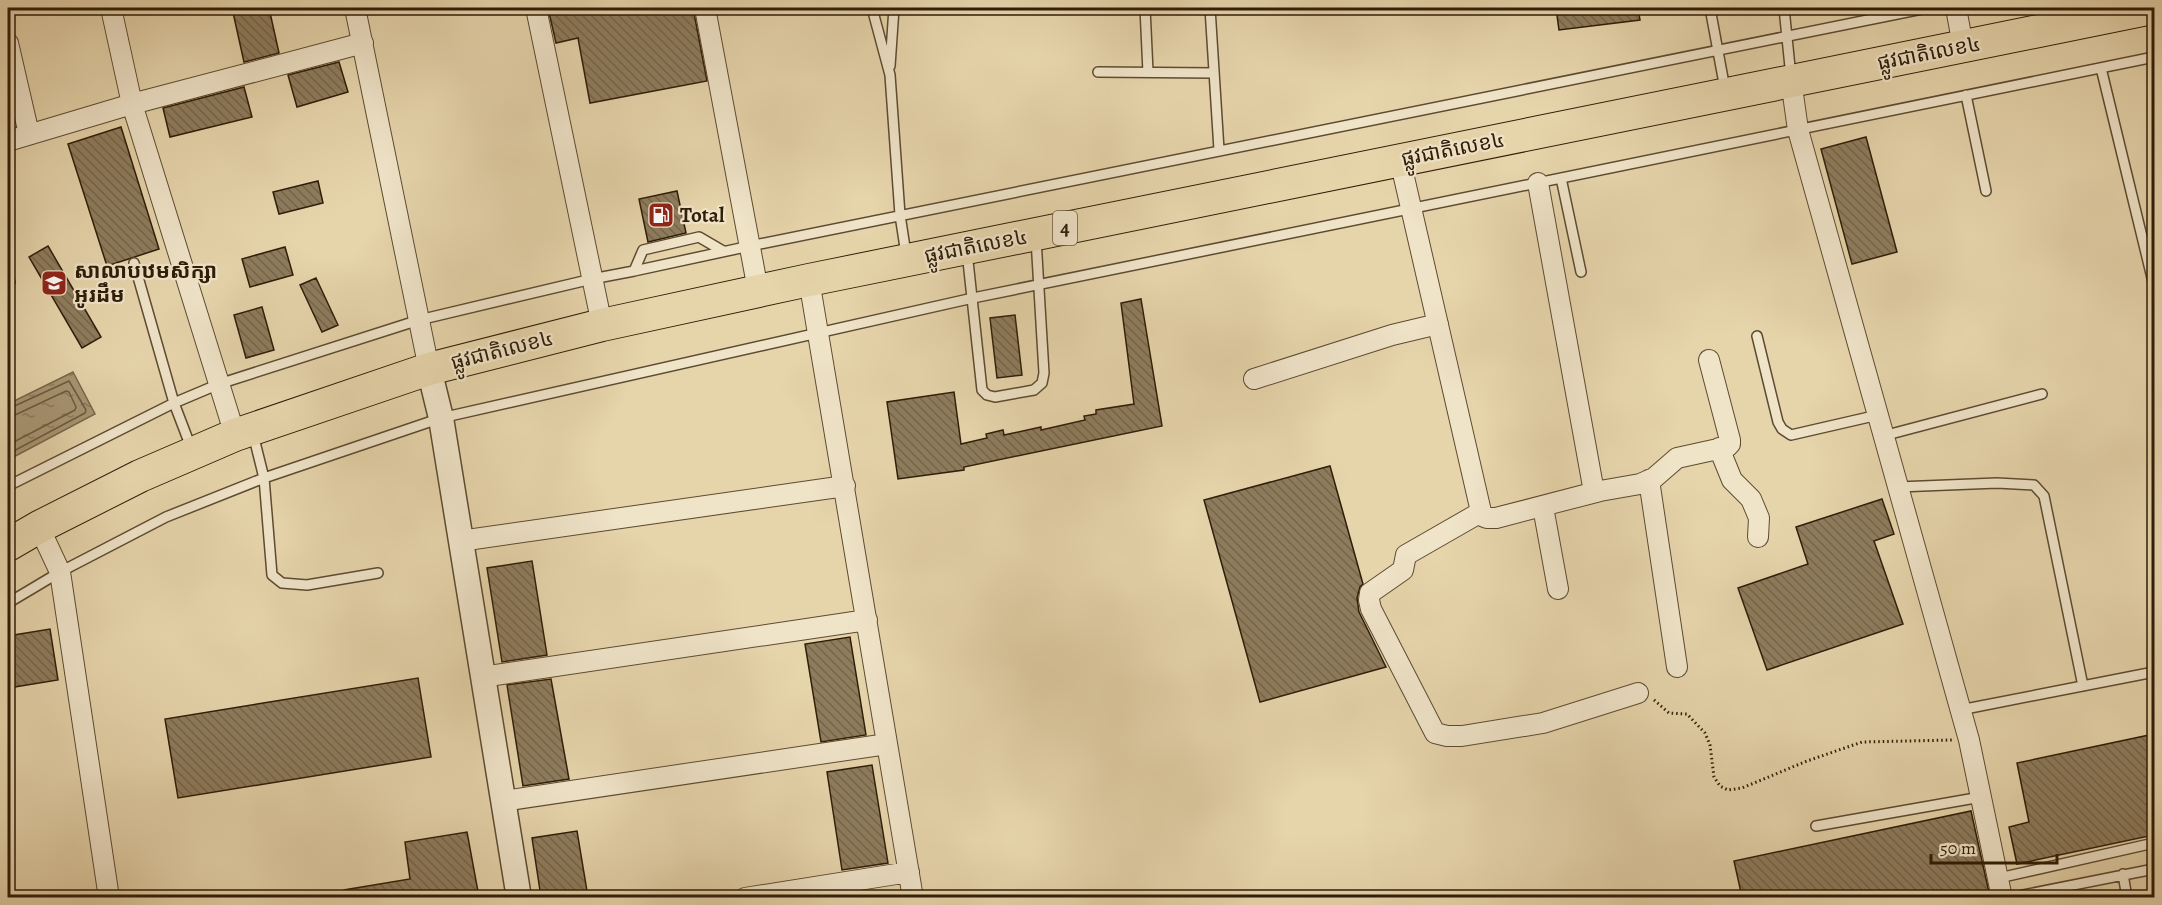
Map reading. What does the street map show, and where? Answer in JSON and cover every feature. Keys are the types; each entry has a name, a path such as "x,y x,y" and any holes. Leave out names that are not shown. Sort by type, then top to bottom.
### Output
{"highway":[{"name":"ផ្លូវជាតិលេខ៤","path":"8,545 140,476 243,432 429,369 602,325 809,279 1963,46 2115,11 2152,8"}],"street":[{"path":"111,8 132,104 219,384 243,432"},
{"path":"355,8 441,418 519,897"},
{"path":"536,8 602,325"},
{"path":"705,8 758,290"},
{"path":"1956,8 1963,46"},
{"path":"8,43 29,134"},
{"path":"8,141 132,104 363,43"},
{"path":"1791,80 1798,130 1969,740 2002,897"},
{"path":"1400,160 1482,516 1487,518 1543,507 1594,492 1640,484 1654,478 1677,458 1727,447 1730,440 1709,360"},
{"path":"1538,183 1594,492"},
{"path":"809,279 913,897"},
{"path":"1254,379 1392,335 1438,324"},
{"path":"1719,448 1732,480 1750,499 1759,518 1758,537"},
{"path":"1649,480 1677,667"},
{"path":"460,541 845,486"},
{"path":"1543,507 1558,589"},
{"path":"1481,512 1406,555 1403,570 1370,594 1371,609 1435,733 1462,736 1543,723 1638,693"},
{"path":"39,527 60,572 109,897"},
{"path":"482,677 867,620"},
{"path":"503,801 887,744"},
{"path":"745,897 909,872"}],"lane":[{"path":"872,8 890,75"},
{"path":"894,8 890,75 900,215 907,260"},
{"path":"1145,8 1148,72"},
{"path":"1210,8 1219,150"},
{"path":"1710,8 1726,94"},
{"path":"1784,8 1791,80"},
{"path":"8,486 174,403 219,384 419,320 723,251 1927,8"},
{"path":"8,603 60,572 166,517 264,478 441,418 973,298 2154,57"},
{"path":"2101,68 2154,286"},
{"path":"1098,72 1215,73"},
{"path":"1966,95 1986,191"},
{"path":"1561,178 1581,272"},
{"path":"966,248 982,390 995,398 1034,390 1042,383 1044,373 1036,234"},
{"path":"634,272 643,250 699,237 723,251"},
{"path":"134,263 174,403 193,453"},
{"path":"1757,336 1778,422 1786,434 1791,435 1878,416"},
{"path":"1883,436 2042,394"},
{"path":"243,432 264,478 272,575 282,583 306,585 378,573"},
{"path":"1898,487 1998,483 2034,485 2038,488 2044,496 2083,686"},
{"path":"1960,710 2154,672"},
{"path":"1816,826 1981,797"},
{"path":"1999,878 2154,843"},
{"path":"2008,897 2154,869"},
{"path":"2123,874 2127,897"}],"path":[{"path":"1638,693 1656,701 1669,712 1687,714 1705,733 1710,745 1714,777 1720,786 1728,790 1742,788 1807,761 1862,742 1969,740"}],"water":[{"path":"73,372 95,414 8,460 8,404"}],"building":[{"path":"232,8 269,8 279,53 244,62"},
{"path":"548,8 693,8 707,81 590,103 578,38 556,43"},
{"path":"1556,8 1638,8 1640,20 1559,30"},
{"path":"339,62 348,92 297,107 288,75"},
{"path":"244,87 252,117 170,137 163,108"},
{"path":"121,127 159,249 107,266 68,144"},
{"path":"1866,137 1897,252 1852,264 1821,149"},
{"path":"318,181 323,203 279,214 273,192"},
{"path":"677,191 686,233 648,242 639,199"},
{"path":"48,246 101,337 82,348 29,257"},
{"path":"285,247 293,275 250,287 242,259"},
{"path":"316,278 338,325 322,332 300,285"},
{"path":"1141,299 1162,426 964,467 964,470 898,479 887,402 954,392 961,444 987,438 986,434 1003,430 1004,435 1041,427 1041,430 1085,420 1084,416 1096,414 1096,410 1134,404 1121,303"},
{"path":"262,307 274,350 246,358 234,315"},
{"path":"1015,315 1022,375 997,378 990,318"},
{"path":"1330,466 1363,584 1357,598 1359,612 1386,667 1260,702 1204,500"},
{"path":"1882,499 1894,534 1874,541 1903,624 1767,670 1738,588 1808,564 1796,527"},
{"path":"532,561 547,655 502,662 487,568"},
{"path":"50,629 58,680 8,688 8,636"},
{"path":"850,637 866,735 821,742 805,644"},
{"path":"418,678 431,757 178,798 165,719"},
{"path":"551,679 569,779 523,786 507,685"},
{"path":"2154,734 2154,835 2017,864 2009,827 2029,822 2017,763"},
{"path":"872,765 888,863 842,870 827,772"},
{"path":"1971,811 1990,897 1742,897 1734,861"},
{"path":"577,831 588,897 541,897 532,838"},
{"path":"467,832 479,897 344,897 344,890 410,879 405,842"}],"place":[{"name":"Total","path":"661,215"},
{"name":"សាលាបឋមសិក្សា អូរដឹម","path":"54,283"}]}
